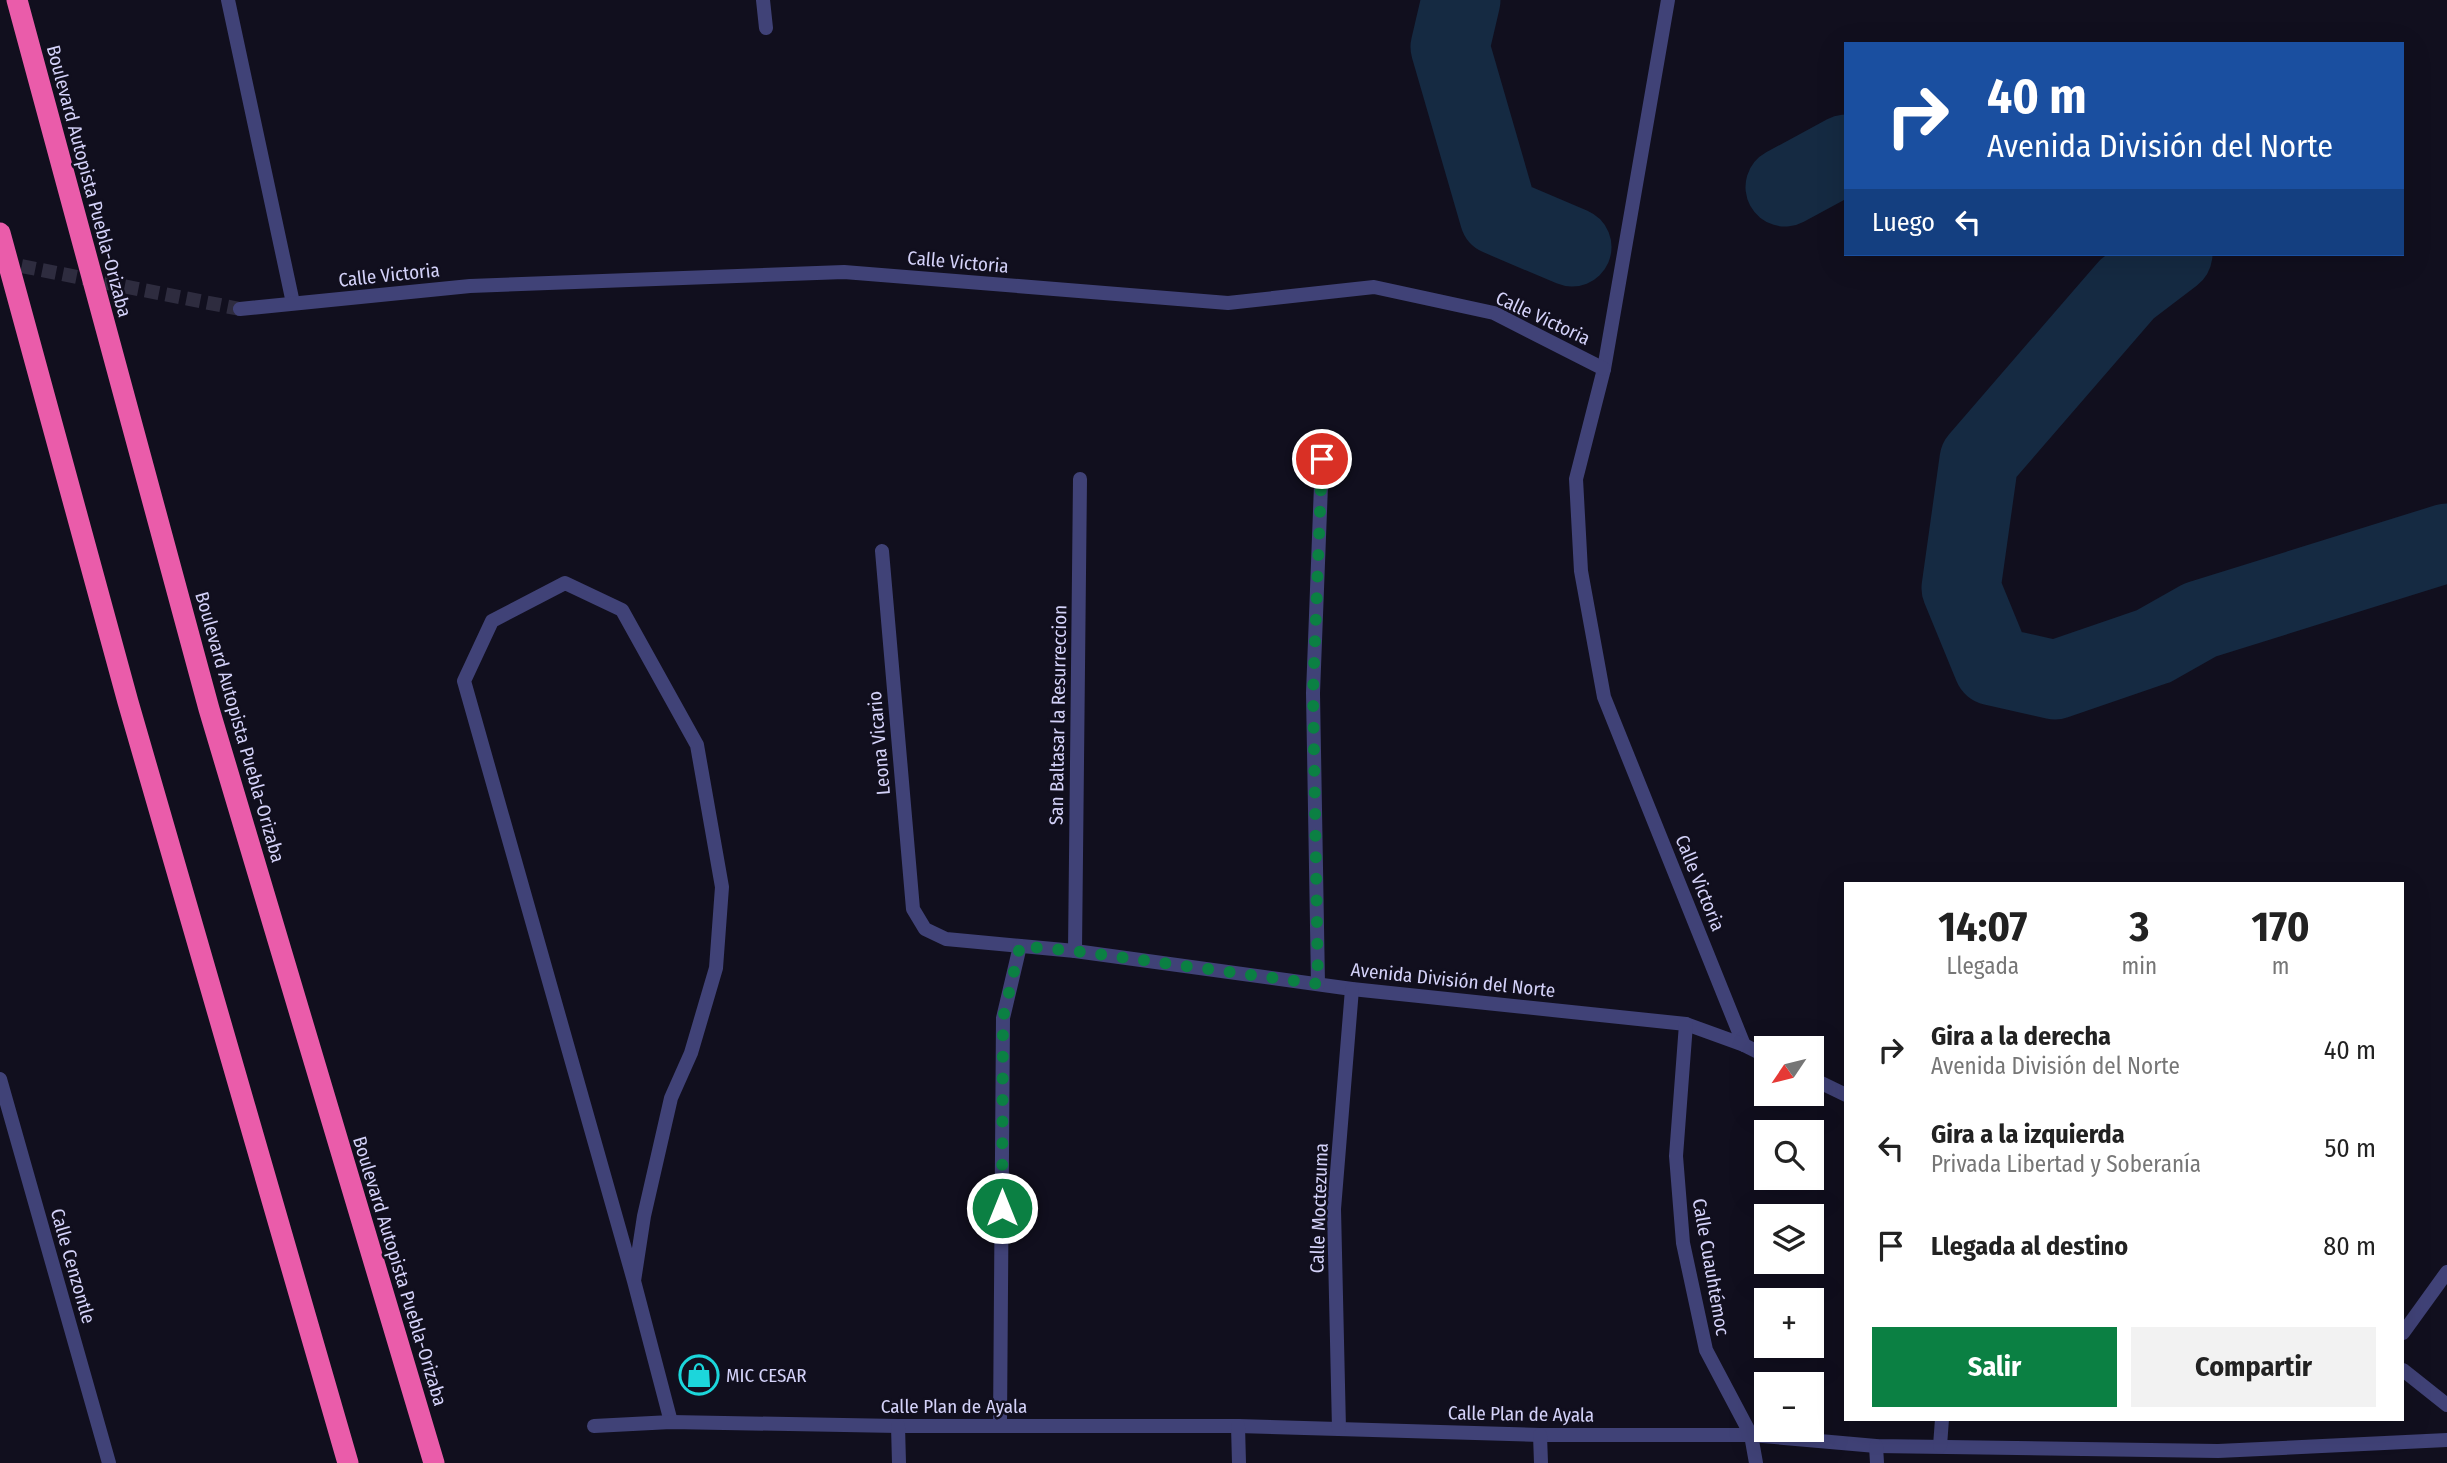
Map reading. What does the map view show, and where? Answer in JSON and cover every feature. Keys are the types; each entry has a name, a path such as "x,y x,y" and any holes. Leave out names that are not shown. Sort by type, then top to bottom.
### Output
{"highway":[{"name":"Boulevard Autopista Puebla-Orizaba","path":"17,0 209,709 434,1463"},
{"path":"0,233 128,702 348,1463"}],"street":[{"path":"228,0 293,303"},
{"path":"763,0 766,28"},
{"name":"Calle Victoria","path":"1668,0 1604,369 1576,479 1581,571 1604,697 1744,1045"},
{"name":"Calle Victoria","path":"240,309 470,286 844,272 1228,303 1374,286 1494,313 1604,369"},
{"path":"1318,984 1313,693 1322,459"},
{"name":"San Baltasar la Resurreccion","path":"1075,951 1080,479"},
{"name":"Leona Vicario","path":"882,551 913,909 925,929"},
{"path":"634,1281 644,1216 671,1098 691,1053 716,968 722,887 697,745 622,610 565,583 492,621 464,681 634,1281 671,1423"},
{"name":"Avenida División del Norte","path":"925,929 946,939 1075,951 1352,989 1686,1024 1754,1050"},
{"path":"1000,1425 1003,1018 1020,946"},
{"name":"Calle Moctezuma","path":"1339,1429 1334,1209 1352,989"},
{"name":"Calle Cuauhtémoc","path":"1686,1024 1676,1156 1684,1243 1706,1350 1752,1436 1756,1463"},
{"name":"Calle Cenzontle","path":"0,1079 109,1463"},
{"path":"1824,1084 1844,1094"},
{"path":"2404,1332 2447,1272"},
{"path":"2404,1371 2447,1405"},
{"path":"1940,1446 1942,1421"},
{"name":"Calle Plan de Ayala","path":"594,1426 671,1423 1238,1426 1540,1435 1752,1436 1876,1446 2218,1457 2447,1440"},
{"path":"898,1426 899,1463"},
{"path":"1238,1426 1239,1463"},
{"path":"1540,1435 1541,1463"},
{"path":"1876,1446 1877,1463"}],"waterway":[{"path":"1461,0 1450,47 1499,216 1572,247"},
{"path":"1785,187 1844,155"},
{"path":"2170,256 2127,289 1979,460 1961,588 1993,666 2055,680 2154,646 2200,620 2447,543"}],"tunnel":[{"path":"1,262 240,309"}],"place":[{"name":"MIC CESAR","path":"699,1375"}],"route":[{"path":"1002,1208 1003,1018 1020,946 1318,984 1313,693 1322,459"}]}
